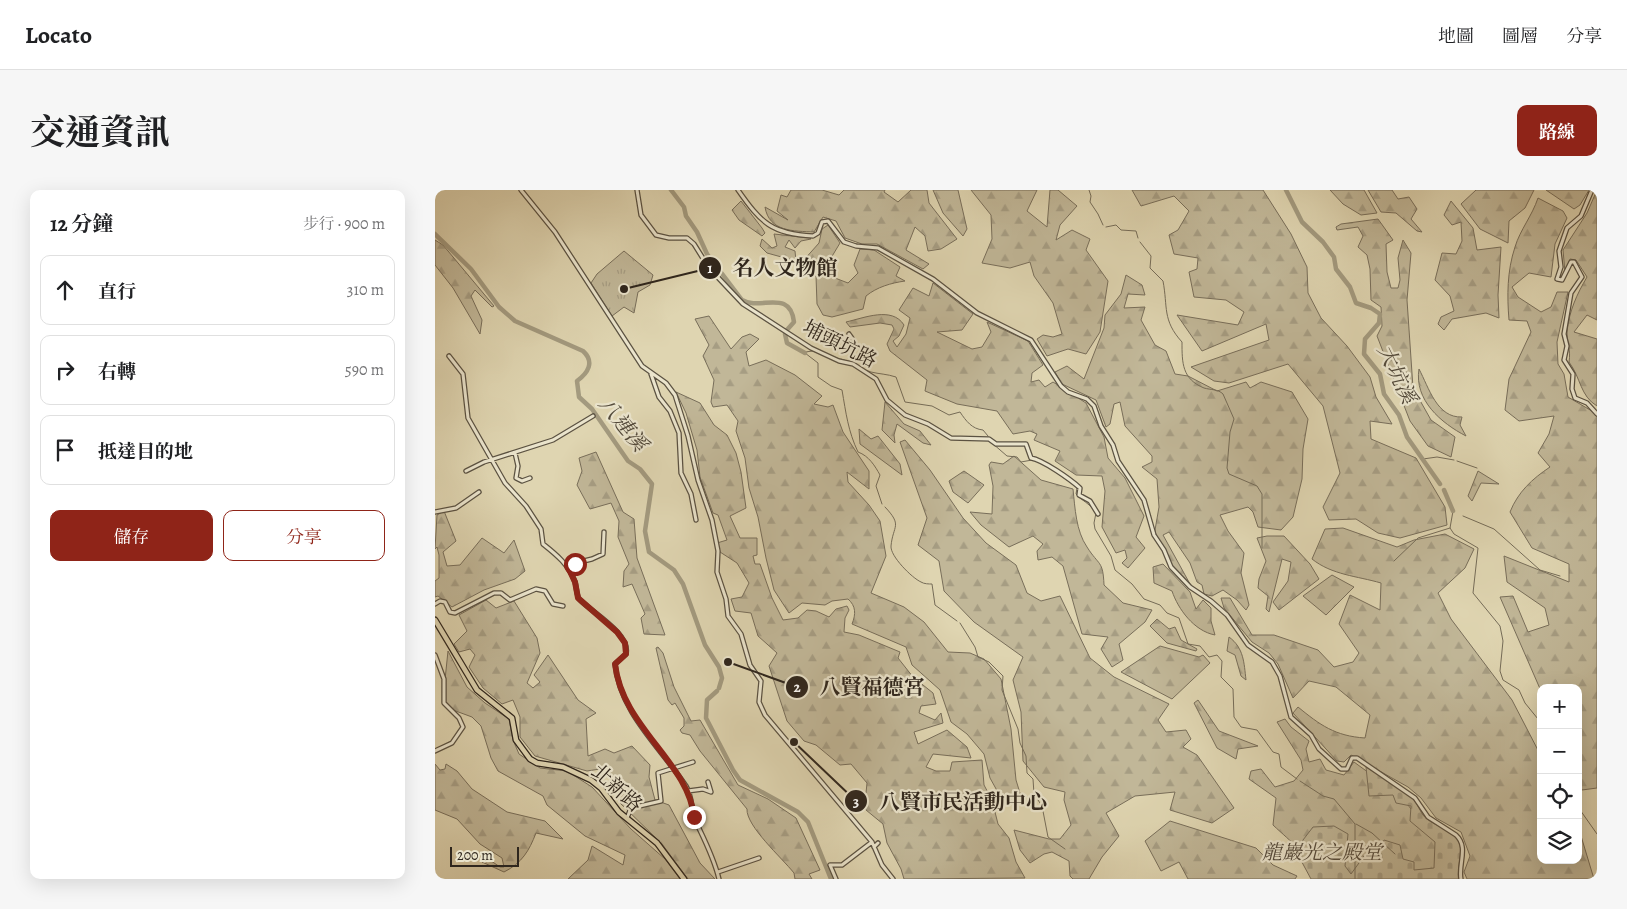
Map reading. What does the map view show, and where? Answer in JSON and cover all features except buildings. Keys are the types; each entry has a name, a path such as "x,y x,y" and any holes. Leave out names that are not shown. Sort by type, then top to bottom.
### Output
{"main road":[{"name":"北新路","path":"435,620 436,629 477,690 512,718 516,740 530,759 537,763 563,767 591,780 627,819 657,843 684,879"}],"street":[{"path":"521,190 555,232 637,359 651,373 671,388 678,404 698,480 712,520 717,551 717,572 726,598 728,616 741,634 750,666 761,681 759,702 762,710 777,732 821,779 837,802 872,842 882,865 893,879"},
{"name":"埔頭坑路","path":"637,190 641,215 651,229 660,236 687,238 694,244 709,268 743,304 811,348 839,362 853,364 876,379 887,400 910,418 928,424 951,438 989,439 996,444 1026,444 1031,458 1049,465 1056,472 1075,483 1080,488 1079,495 1090,501 1098,514"},
{"path":"738,190 747,203 772,229 787,234 813,236 818,233 822,222 828,221 844,242 856,246 878,248 933,279 977,313 1031,340 1058,383 1068,392 1087,399 1094,406 1099,421 1110,437 1119,461 1144,500 1154,535 1164,550 1171,567 1190,587 1218,607 1248,645 1275,667 1280,676 1289,713 1294,722 1311,735 1319,749 1341,769 1347,769 1352,758 1357,758 1415,798 1428,817 1460,838 1464,855 1460,869 1461,879"},
{"path":"1592,190 1581,216 1567,228 1559,251 1561,267 1557,279 1563,280 1571,262 1574,262 1582,277 1571,293 1564,334 1567,346 1564,360 1573,374 1572,389 1575,398 1587,403 1597,414"},
{"path":"849,334 854,341"},
{"path":"449,356 463,374 468,418 505,483 525,506 541,529 543,544 567,565 575,582 578,598 614,628 625,643 626,654 615,664 616,673 637,721 688,791 696,822 713,856 719,879"},
{"path":"651,373 659,397 670,411 679,433 681,473 683,481 689,489 696,520"},
{"path":"466,471 491,460 553,440 593,416"},
{"path":"515,453 518,466 516,478 522,481 530,478"},
{"path":"435,512 456,508 479,492"},
{"path":"567,565 603,554 604,532"},
{"path":"435,604 440,601 445,602 450,612 455,613 494,593 501,593 510,600 539,589 545,591 553,604 563,606"},
{"path":"435,655 444,679 444,703 459,718 463,727 452,744 435,751"},
{"path":"627,819 631,808 661,801 658,773 693,762"},
{"path":"688,791 703,789 711,792 708,782"},
{"path":"835,879 830,865 842,865 872,842"},
{"path":"875,847 878,843"},
{"path":"718,872 759,858"}],"green space":[{"path":"791,190 822,190 839,195 844,190 885,190 884,192 898,202 911,190 927,190 929,203 957,239 941,249 928,251 925,236 915,227 906,250 929,264 923,269 877,244 862,244 845,238 836,221 823,217 814,232 783,228 777,226 772,221 767,215 765,207 788,220 777,211 781,195 787,197"},
{"path":"933,190 958,190 967,229 963,236 943,213"},
{"path":"971,190 1037,190 1027,211 1047,227 1050,190 1058,190 1077,206 1060,225 1056,240 1072,230 1090,239 1086,250 1108,281 1100,332 1086,354 1068,349 1047,356 1037,339 1043,335 1053,337 1062,334 1053,303 1034,276 1030,262 1010,268 982,263 992,239 991,215"},
{"path":"1132,190 1263,190 1291,234 1307,267 1308,293 1321,318 1347,346 1370,377 1376,397 1392,424 1370,421 1371,439 1416,458 1445,507 1447,525 1400,538 1378,533 1356,519 1329,520 1323,507 1340,473 1323,406 1288,364 1229,383 1214,381 1191,367 1269,340 1266,324 1202,351 1177,315 1238,325 1244,312 1226,300 1194,297 1189,272 1197,269 1198,258 1174,254 1169,235 1178,230 1189,211 1174,196 1141,206"},
{"path":"1330,190 1364,190 1377,213 1361,215 1343,204"},
{"path":"1368,190 1392,190 1398,199 1409,197 1417,209 1411,219 1422,232 1417,231 1396,213 1381,212"},
{"path":"1476,190 1534,190 1525,208 1509,221 1508,243 1480,229 1461,204"},
{"path":"1546,190 1589,190 1580,205 1574,209"},
{"path":"1597,190 1597,320 1587,315 1574,332 1597,339 1597,406 1587,397 1569,362 1570,354 1567,332 1570,317 1577,296 1587,277 1576,260 1570,259 1565,272 1563,250 1587,213"},
{"path":"1538,198 1563,211 1567,218 1555,244 1551,277 1529,273 1512,287 1518,297 1541,312 1551,307 1557,292 1568,292 1557,342 1558,364 1564,374 1568,397 1597,414 1597,788 1582,790 1582,684 1538,684 1500,597 1513,596 1528,632 1549,625 1545,608 1507,582 1504,556 1569,582 1569,564 1532,548 1510,512 1526,486 1550,467 1538,453 1549,434 1554,416 1519,421 1505,410 1509,379 1531,332 1527,321 1509,320 1510,265 1517,241"},
{"path":"741,201 765,233 762,236 739,220 732,210"},
{"path":"1451,201 1473,228 1477,250 1501,247 1498,295 1499,318 1486,313 1452,319 1444,330 1438,324 1441,317 1454,311 1450,296 1435,280 1442,253 1456,254 1462,241 1461,222 1452,225 1444,215"},
{"path":"1378,219 1393,240 1386,244 1387,272 1391,288 1398,288 1400,280 1398,258 1403,240 1411,253 1407,300 1413,388 1431,420 1455,437 1451,457 1428,446 1410,421 1377,336 1382,326 1381,307 1371,300 1370,269 1367,255 1358,247 1363,236 1358,227 1337,230 1336,227 1341,224"},
{"path":"828,225 840,243 828,263 835,278 848,283 858,273 854,265 860,249 874,250 900,267 896,276 905,281 884,286 870,293 866,296 863,309 832,317 823,315 817,304 816,276 801,274 803,261 819,243 822,229"},
{"path":"774,234 811,239 801,241 795,248 789,240 785,247 795,251 796,261 767,253 760,246 762,239 772,248 777,246"},
{"path":"435,240 443,245 494,306 492,307 475,290 471,296 482,320 480,334 453,288 435,265"},
{"path":"624,251 653,275 650,285 638,292 634,313 624,307 612,316 591,283 597,274"},
{"path":"1126,275 1142,285 1145,295 1128,294 1124,308 1145,307 1141,320 1155,345 1166,351 1175,374 1188,376 1217,391 1246,382 1250,388 1261,382 1292,392 1308,419 1303,449 1302,479 1293,517 1281,530 1258,527 1253,512 1248,507 1220,515 1228,531 1244,553 1241,573 1249,605 1246,610 1237,600 1223,590 1212,596 1204,594 1202,585 1197,582 1190,563 1169,532 1163,535 1190,584 1170,565 1155,530 1159,507 1157,479 1142,467 1152,462 1152,456 1125,426 1120,402 1114,404 1110,424 1106,427 1096,400 1062,384 1055,372 1067,366 1084,379 1104,328 1105,315 1121,294"},
{"path":"933,283 973,314 962,330 937,332 972,349 982,347 991,332 987,322 1028,341 1043,365 1032,373 1031,382 1039,380 1045,387 1053,382 1086,403 1104,437 1108,458 1125,478 1144,516 1136,537 1145,548 1128,568 1122,563 1127,558 1125,550 1116,553 1102,527 1105,491 1102,476 1076,475 1055,461 1060,451 1034,440 1037,434 1030,431 1013,434 997,411 957,404 925,391 927,380 890,351 887,344 894,329 892,325 880,323 850,327 846,322 877,315 892,316 899,319 904,325 899,336 893,341 897,347 906,334 910,318 899,310 913,288 929,296"},
{"path":"709,316 731,349 742,337 750,334 759,339 746,352 749,366 766,360 795,375 822,396 814,404 828,407 833,405 843,432 869,471 869,489 847,472 848,482 869,505 880,521 886,556 871,593 904,607 924,622 948,652 970,653 984,659 1001,679 1011,729 1016,780 1023,803 1007,799 1004,808 1001,809 1000,796 990,778 984,754 967,734 951,722 940,690 912,665 906,647 852,624 855,610 853,604 848,599 832,601 825,605 802,603 789,613 774,590 758,517 749,488 745,458 736,431 738,421 727,405 713,407 711,402 714,380 703,356 709,345 695,319"},
{"path":"1419,369 1430,393 1440,407 1446,413 1462,417 1460,425 1466,436 1447,424 1431,409 1421,391"},
{"path":"676,392 700,403 714,425 727,435 736,453 741,472 746,508 730,516 740,538 757,538 757,555 753,556 755,564 760,564 772,598 783,620 798,618 807,610 816,611 829,617 836,609 847,606 849,610 845,618 844,632 859,635 900,652 898,658 913,677 933,693 936,704 921,706 919,713 935,720 941,713 943,723 914,732 918,744 947,730 967,747 971,758 933,754 926,767 936,771 950,771 952,762 982,760 984,785 992,800 998,824 1009,838 1016,862 1025,878 904,879 901,869 887,843 883,824 866,810 856,794 866,793 867,783 851,764 840,765 816,745 804,741 787,721 769,666 777,653 758,636 751,613 735,611 731,599 742,597 749,583 737,563 720,552 717,543 727,540 718,515 713,513 700,477 697,450 686,413"},
{"path":"885,402 904,424 920,431 931,445 923,443 897,424 894,435 895,443 882,430"},
{"path":"859,429 871,439 878,436 900,464 902,475 860,444"},
{"path":"905,440 930,470 963,518 986,543 1016,565 1027,593 1041,601 1060,596 1090,658 1114,677 1169,704 1158,720 1166,732 1186,730 1191,739 1183,747 1197,755 1234,808 1212,823 1170,810 1175,792 1135,796 1106,813 1119,836 1102,857 1089,879 1073,879 1070,876 1069,861 1052,852 1044,854 1030,863 1020,850 1014,830 1049,839 1060,839 1071,825 1064,800 1065,792 1044,787 1023,761 1021,712 1013,680 1023,657 974,622 944,591 939,561 918,545 927,518 900,442"},
{"path":"596,452 623,512 634,519 637,558 665,635 644,634 641,618 645,614 632,584 623,587 624,571 629,564 618,537 619,521 611,503 590,509 577,485 582,471 579,458"},
{"path":"1014,456 1041,480 1073,489 1080,534 1100,564 1104,585 1123,603 1152,610 1145,622 1119,644 1123,660 1112,667 1101,649 1108,637 1082,634 1063,566 1052,557 1038,560 1037,551 1043,544 1033,536 1009,547 981,525 970,512 992,514 993,486 989,465 991,462 1003,464"},
{"path":"964,471 984,485 968,503 953,492 949,481"},
{"path":"1478,471 1499,484 1481,483 1472,501 1468,496"},
{"path":"444,511 456,541 443,552 447,566 460,565 482,538 504,553 514,540 525,571 515,579 484,590 452,607 438,596 435,597 435,581 439,578 439,555 437,547 435,549 437,515"},
{"path":"1343,528 1397,547 1414,540 1445,534 1474,549 1465,568 1438,593 1451,619 1512,700 1537,748 1537,864 1582,864 1582,839 1594,879 1467,879 1464,872 1470,856 1461,832 1436,818 1421,798 1408,787 1351,755 1344,762 1337,761 1293,713 1298,707 1336,732 1365,738 1370,715 1336,687 1309,681 1293,698 1278,664 1269,653 1252,642 1224,608 1221,598 1230,598 1252,635 1274,635 1318,650 1334,667 1353,662 1359,653 1339,624 1350,595 1380,610 1381,583 1336,572 1312,559 1325,529"},
{"path":"1284,536 1310,564 1319,579 1279,610 1273,602 1288,581 1291,562 1282,559 1269,612 1266,609 1268,596 1258,588 1259,579 1266,561 1257,538"},
{"path":"1163,564 1190,592 1196,609 1203,600 1211,608 1211,621 1215,635 1200,629 1188,618 1178,605 1172,591 1154,583 1153,567"},
{"path":"1332,575 1354,587 1326,615 1303,596"},
{"path":"486,600 496,608 514,601 537,638 540,653 527,683 533,688 540,682 534,675 548,655 578,700 596,713 586,719 588,756 605,749 614,753 632,746 650,765 649,777 655,800 669,805 700,863 715,879 688,879 662,844 620,803 615,790 619,781 600,769 587,771 535,756 520,737 520,717 513,700 502,704 483,688 469,667 475,655 470,649 459,652 454,644 467,631 459,615"},
{"path":"1157,619 1169,629 1175,627 1181,640 1197,649 1196,651 1167,643 1150,626"},
{"path":"1229,637 1238,646 1240,651 1244,662 1246,680 1241,676 1235,655 1227,651"},
{"path":"1160,646 1199,657 1203,655 1210,663 1172,699 1121,672"},
{"path":"658,647 663,653 674,687 691,721 700,720 738,785 768,799 796,818 820,870 809,874 812,879 795,879 794,873 758,833 748,816 747,809 700,751 690,735 682,733 680,730 684,726 684,718 675,703 672,705 668,700 656,648"},
{"path":"448,651 467,687 485,703 509,719 513,740 519,754 540,768 567,771 592,787 631,829 665,859 680,879 568,879 588,860 592,846 623,865 625,855 585,836 547,805 543,796 498,771 491,758 481,726 472,717 453,710 443,699"},
{"path":"1198,700 1219,731 1258,746 1238,749 1236,759 1217,748 1194,703"},
{"path":"1285,719 1291,727 1309,741 1306,749 1309,762 1320,759 1326,770 1344,775 1354,762 1402,797 1417,817 1450,836 1456,879 1313,879 1303,855 1273,825 1276,798 1249,779 1251,771 1261,769 1275,787 1294,781 1303,770 1301,760 1277,722"},
{"path":"435,764 440,770 445,769 446,764 457,771 472,789 507,812 545,821 563,839 536,833 524,856 516,865 504,872 482,862 484,856 500,867 504,867 502,858 480,844 457,819 435,810"},
{"name":"龍巖光之殿堂","path":"1366,767 1404,791 1414,800 1425,817 1457,837 1461,851 1458,869 1459,879 1311,879 1297,853 1303,840 1313,827 1334,826 1348,834 1345,866 1351,874 1364,856 1376,858 1384,840 1400,845 1403,859 1414,862 1414,870 1434,868 1435,842 1410,821 1411,806 1396,803 1393,795 1369,796"},
{"path":"1170,821 1256,848 1273,865 1297,876 1295,879 1188,879 1179,862 1161,871 1145,841"}],"waterway":[{"path":"671,190 684,207 686,216 697,232 707,254 742,300 749,303 781,303 787,306 794,322 786,331"},
{"path":"1089,190 1090,202 1103,225"},
{"name":"大坑溪","path":"1286,190 1302,222 1323,242 1334,257 1336,269 1350,287 1356,303 1371,308 1380,314 1379,323 1365,339 1364,354 1380,374 1384,394 1399,415 1407,437 1440,484"},
{"path":"1106,227 1116,225 1121,230 1136,231 1138,238"},
{"name":"八連溪","path":"435,234 471,269 499,307 515,321 583,351 587,355 589,367 577,381 579,397 592,409 628,461 640,469 652,484 645,531 649,552 674,570 683,584 705,645 719,667 722,678 719,688"},
{"path":"1140,242 1151,256 1150,268 1163,281 1167,313 1171,327 1182,342 1182,357 1187,375 1191,380 1204,388 1219,391 1223,394 1234,419 1230,432 1227,468 1229,474 1257,486 1262,494 1262,548"},
{"path":"785,334 787,343 805,353"},
{"path":"805,352 813,351"},
{"path":"805,353 818,363 818,377 831,386 842,390 846,414 858,452 874,465 880,475 876,486 882,504"},
{"path":"836,358 846,360 871,372 896,377 905,402 932,406 949,415 960,412 970,424 983,430 988,436"},
{"path":"992,443 1007,456 1017,457 1021,462 1032,460"},
{"path":"1423,459 1437,457 1454,460"},
{"path":"1457,461 1477,468"},
{"path":"1047,466 1074,485"},
{"path":"1077,488 1076,494 1094,510"},
{"name":"大坑溪","path":"1444,490 1453,511"},
{"path":"885,507 891,513 895,522 891,546 894,555 902,566 917,580 932,584 935,605 957,621"},
{"name":"大坑溪","path":"1453,511 1450,528 1454,534 1478,548 1473,593 1500,626 1503,641 1500,671 1503,680 1519,690 1525,703 1538,719 1541,729"},
{"path":"1096,513 1095,529 1111,556 1115,570 1132,584 1144,599 1160,605 1167,613 1179,618 1188,644 1200,646 1209,657 1217,655 1222,661 1221,677 1233,689 1234,717 1241,727 1257,730 1273,752 1279,754 1281,767 1297,779"},
{"path":"1463,516 1494,529 1540,570 1560,576"},
{"path":"1394,561 1418,538 1450,528"},
{"path":"960,623 975,647 978,657 989,662 1003,676 1002,690 1018,729 1020,743 1026,756 1027,773 1033,779 1034,794 1042,806 1048,837 1065,849"},
{"name":"八連溪","path":"717,691 707,700 706,718 733,770 740,780 798,812 808,822 831,879"},
{"path":"1300,781 1323,796 1334,799 1355,824 1355,879"},
{"name":"大坑溪","path":"1582,813 1597,834"},
{"path":"1356,824 1372,833 1395,854"}],"place":[{"name":"名人文物館","path":"624,289"},
{"name":"八賢福德宮","path":"728,662"},
{"name":"八賢市民活動中心","path":"794,742"}],"route":[{"path":"575,564 567,565 575,582 578,598 614,628 625,643 626,654 617,660 615,664 616,673 637,721 687,787 693,804 694,817"}]}
